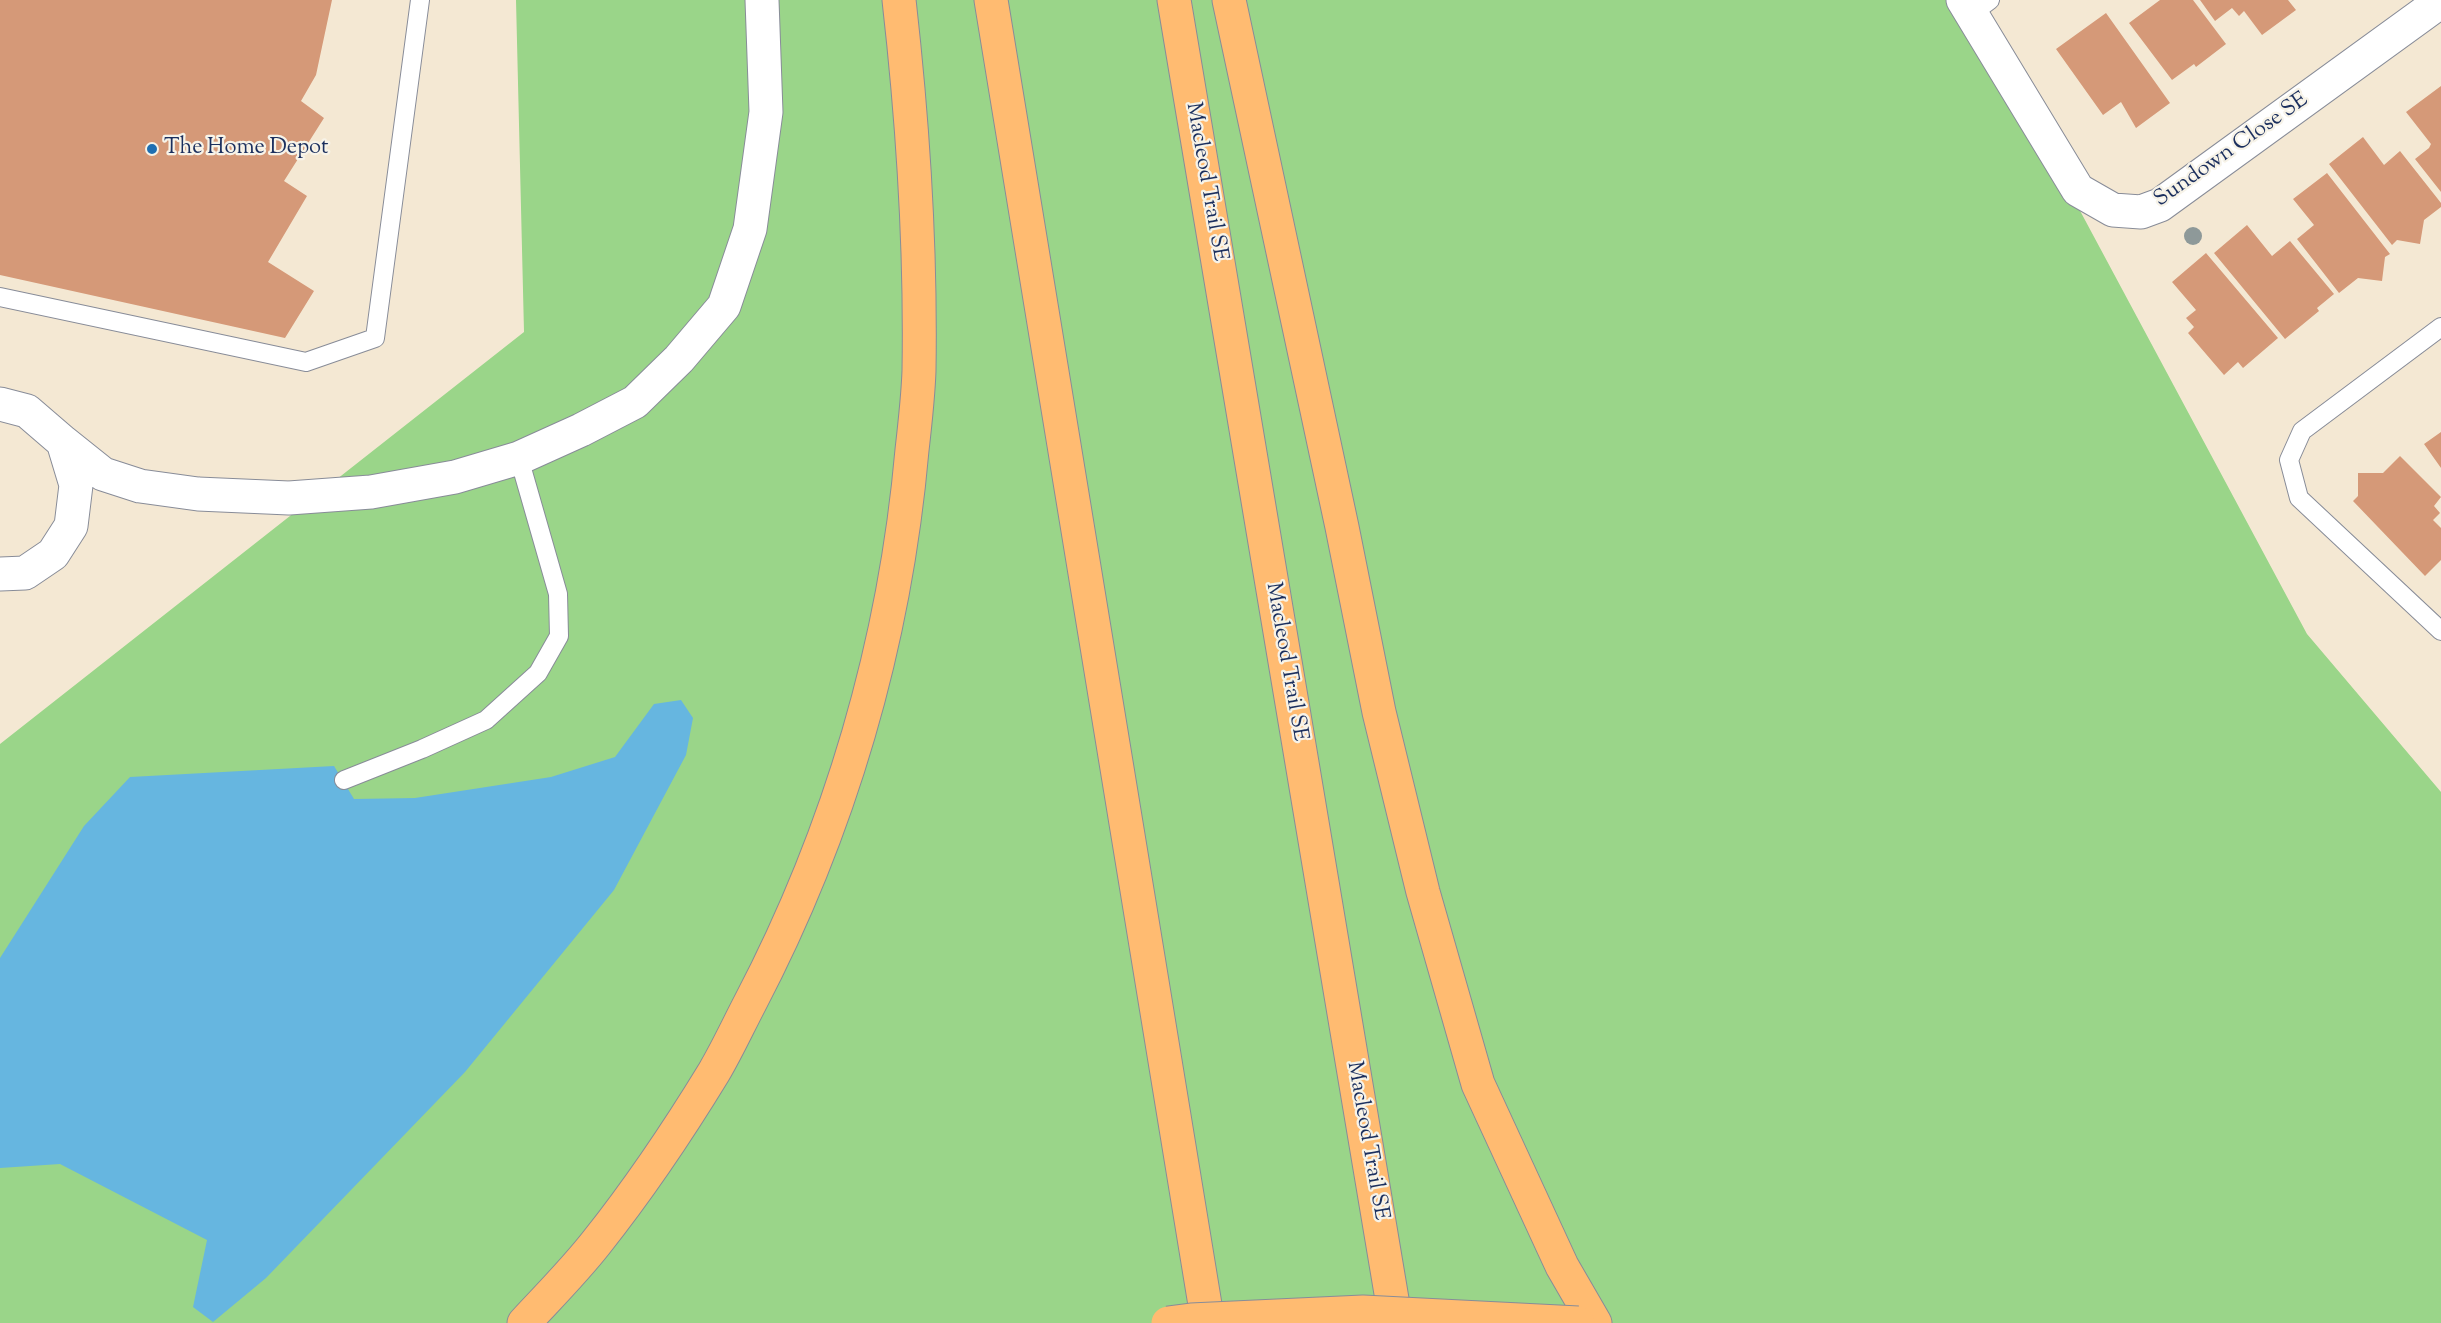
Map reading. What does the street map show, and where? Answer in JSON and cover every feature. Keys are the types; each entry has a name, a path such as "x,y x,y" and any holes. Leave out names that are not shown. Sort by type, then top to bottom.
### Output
{"highway":[{"path":"524,1323 595,1244 650,1170 715,1070 778,950 815,862 862,725 890,611 907,508 919,374 918,247 908,81 899,0"},
{"path":"991,0 1208,1323"},
{"name":"Macleod Trail SE","path":"1174,0 1396,1323"},
{"path":"1229,0 1340,515 1379,712 1423,892 1478,1084 1562,1266 1595,1323"},
{"path":"1168,1323 1364,1312 1578,1323"}],"street":[{"path":"0,404 27,411 103,474 140,486 198,495 289,498 371,492 454,477 519,458 635,402 680,359 724,306 750,229 766,112 762,0"},
{"name":"Sundown Close SE","path":"1974,5 2078,190 2113,210 2141,212 2160,205 2441,1"},
{"path":"0,574 25,573 53,554 71,526 76,485 63,442"}],"lane":[{"path":"0,297 306,362 375,338 420,0"},
{"path":"2441,327 2302,431 2289,460 2299,498 2441,631"},
{"path":"344,780 422,749 486,720 538,673 559,636 558,594 519,458"}],"green space":[{"path":"516,0 1967,0 2307,634 2441,792 2441,1323 0,1323 0,744 524,332"}],"water":[{"path":"681,700 693,718 686,755 614,890 465,1072 266,1278 213,1322 193,1307 207,1240 60,1164 0,1168 0,958 84,826 130,777 334,766 354,799 415,798 551,777 615,757 654,704"}],"building":[{"name":"The Home Depot","path":"0,0 332,0 316,75 301,101 324,118 284,181 307,196 268,262 314,291 285,338 0,275"},
{"path":"2160,0 2193,0 2226,44 2196,67 2194,64 2172,80 2129,23"},
{"path":"2200,0 2288,0 2296,10 2262,35 2244,11 2239,16 2232,8 2215,21"},
{"path":"2106,13 2170,103 2136,128 2121,102 2103,115 2056,49"},
{"path":"2441,86 2441,192 2415,159 2431,144 2406,112"},
{"path":"2363,137 2384,165 2400,151 2441,203 2441,207 2424,220 2420,244 2397,240 2392,245 2329,164"},
{"path":"2327,173 2390,254 2385,257 2382,281 2358,278 2339,293 2297,239 2314,225 2293,199"},
{"path":"2247,225 2272,256 2290,241 2334,294 2317,308 2319,311 2285,339 2214,253"},
{"path":"2206,253 2278,338 2243,368 2238,362 2224,375 2188,333 2194,327 2186,318 2196,310 2172,282"},
{"path":"2441,432 2441,468 2424,444"},
{"path":"2400,456 2441,497 2434,506 2440,513 2433,520 2441,528 2441,560 2425,576 2353,501 2358,496 2358,473 2383,473"}],"place":[{"name":"The Home Depot","path":"152,149"}]}
